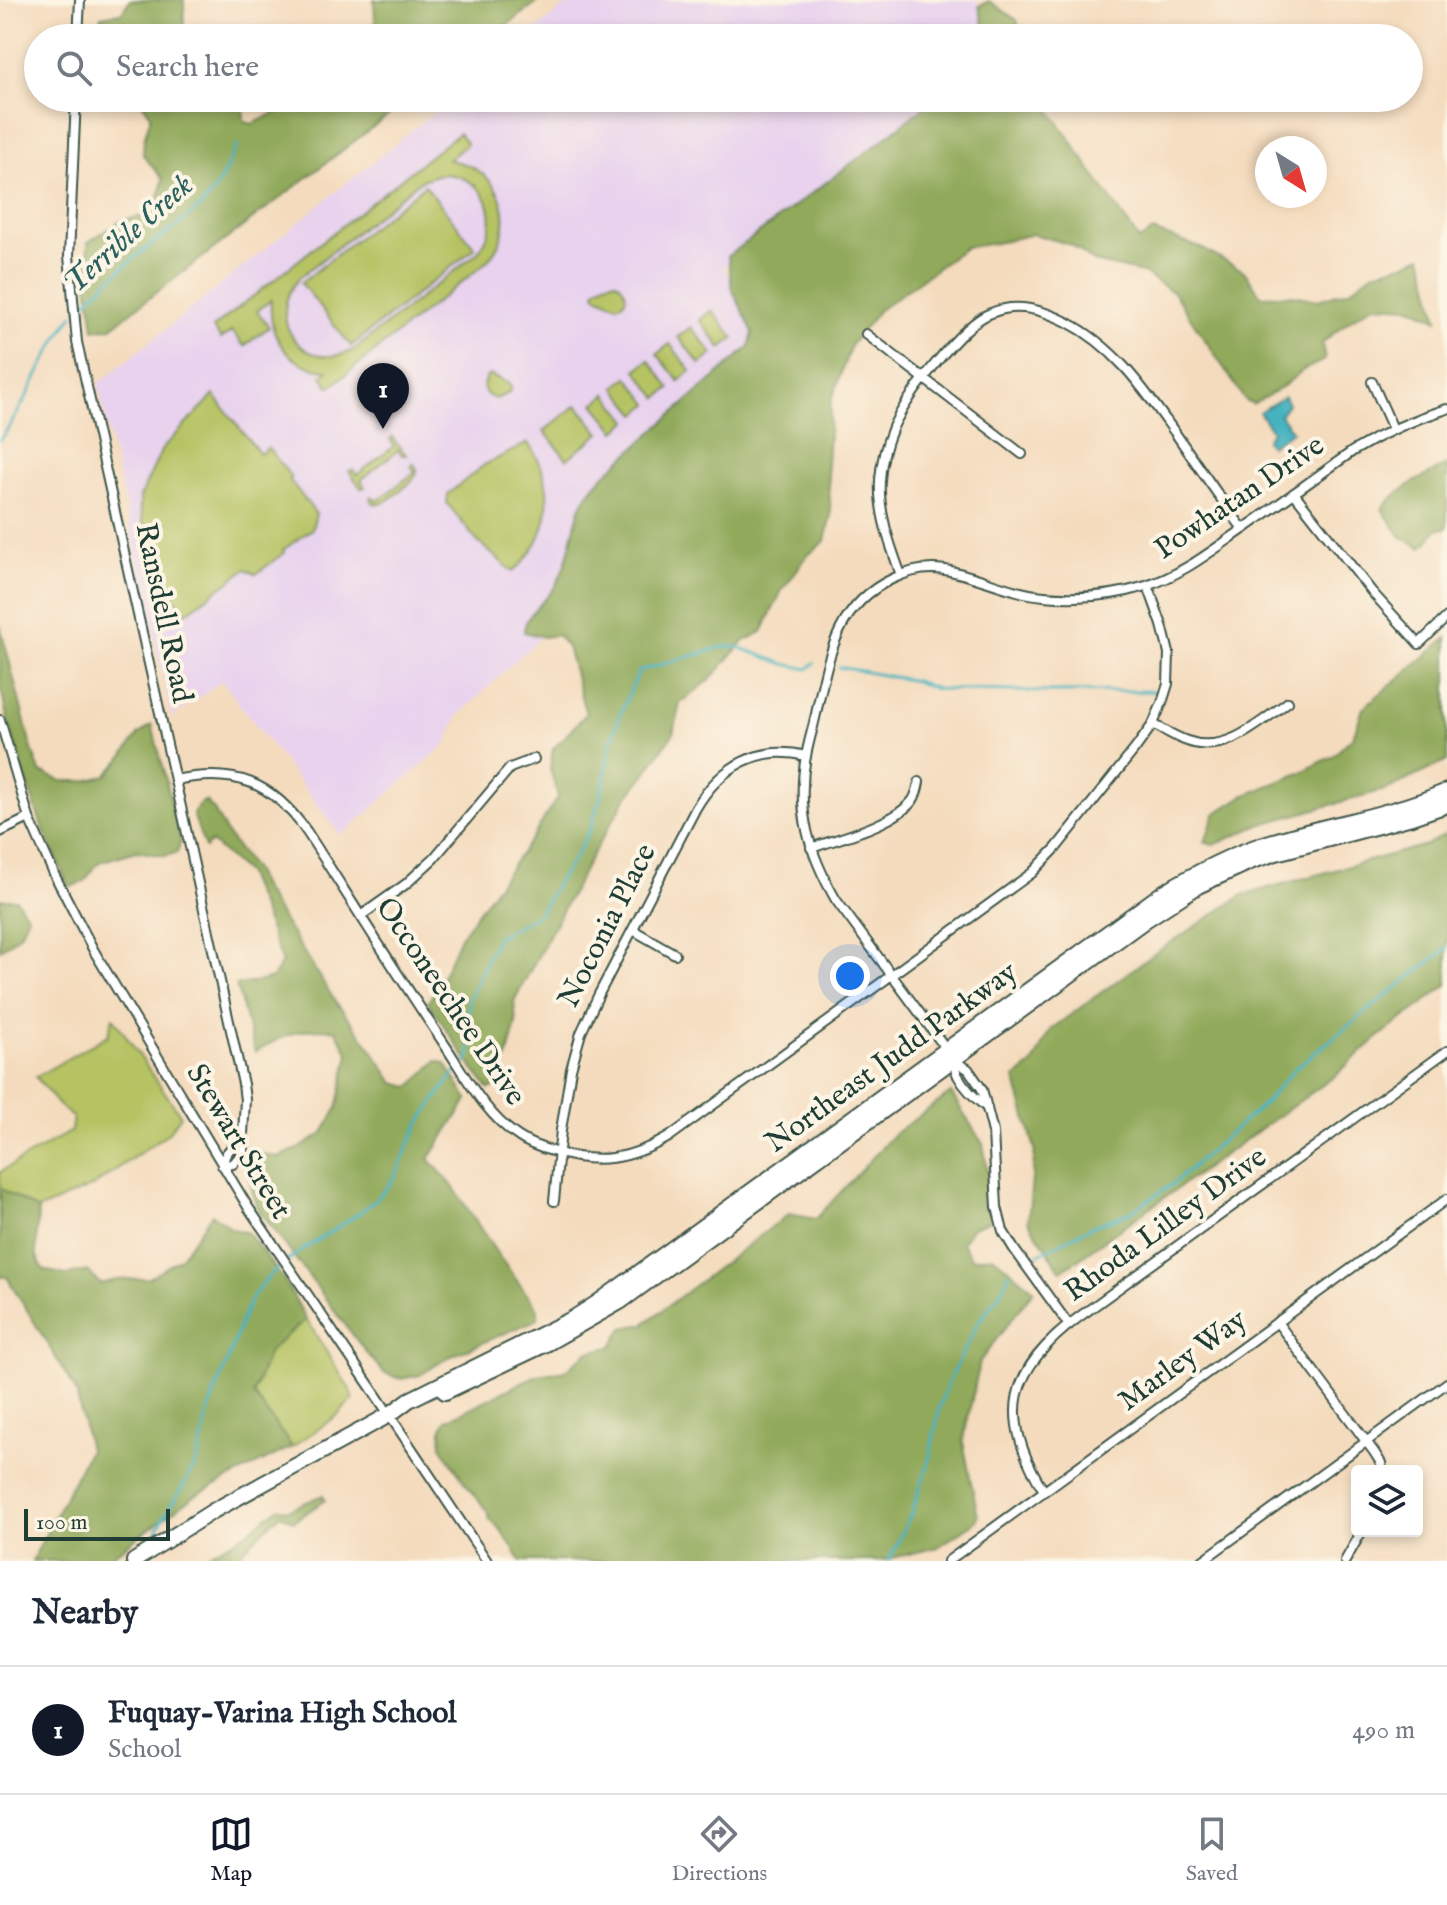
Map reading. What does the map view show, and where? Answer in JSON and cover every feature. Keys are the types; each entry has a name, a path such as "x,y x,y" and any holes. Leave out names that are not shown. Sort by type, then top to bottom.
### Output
{"highway":[{"name":"Northeast Judd Parkway","path":"134,1561 213,1511 389,1415 413,1407 548,1343 620,1302 1164,892 1214,864 1255,847 1388,812 1447,791"},
{"name":"Northeast Judd Parkway","path":"950,1055 1198,886 1276,853 1447,805"}],"street":[{"path":"79,24 80,0"},
{"name":"Ransdell Road","path":"75,112 69,256 77,342 240,1066 245,1100 243,1134 226,1154 222,1165"},
{"path":"901,575 884,521 880,494 881,469 895,423 925,379 968,326 990,313 1015,307 1052,315 1105,347 1132,374 1243,529"},
{"path":"866,334 1022,454"},
{"path":"1372,382 1393,429"},
{"name":"Powhatan Drive","path":"1069,1325 1003,1231 997,1207 993,1132 987,1108 958,1076 950,1055 836,900 811,848 802,804 806,756 840,629 848,615 870,592 901,575 916,571 944,570 1044,596 1105,595 1148,586 1202,557 1353,451 1393,429 1447,409"},
{"path":"1294,493 1372,592 1419,644 1447,617"},
{"name":"Occoneechee Drive","path":"175,780 205,776 235,777 275,795 286,805 494,1116 521,1138 560,1154 580,1158 603,1159 636,1154 669,1137 1044,862 1153,724 1168,684 1169,653 1148,586"},
{"path":"1153,724 1186,741 1217,744 1236,738 1288,702"},
{"name":"Stewart Street","path":"0,720 29,818 81,928 283,1261 487,1561"},
{"name":"Noconia Place","path":"554,1201 561,1130 575,1051 589,1014 696,808 713,783 735,765 753,757 785,752 806,756"},
{"path":"362,915 406,884 434,858 510,768 534,759"},
{"path":"811,848 879,824 912,800 919,782"},
{"path":"0,832 29,818"},
{"path":"633,930 675,954"},
{"name":"Rhoda Lilley Drive","path":"1044,1491 1019,1443 1016,1426 1017,1398 1034,1358 1069,1325 1447,1051"},
{"name":"Marley Way","path":"948,1561 1447,1199"},
{"path":"1277,1322 1381,1465"},
{"path":"1202,1561 1447,1383"},
{"path":"1345,1561 1359,1537"}],"shaded area":[{"path":"573,0 977,0 990,24 543,24"},
{"path":"435,112 922,112 723,268 773,333 557,621 458,716 446,744 341,836 222,681 172,717 98,384"}],"green space":[{"path":"130,0 184,0 184,24 99,24 101,16 121,13"},
{"path":"374,0 540,0 508,24 375,24"},
{"path":"989,1 1017,20 1018,24 983,24 979,6"},
{"path":"148,112 244,112 244,121 252,124 278,112 393,112 110,328 94,329 88,284 88,242 122,220 155,214 163,179 143,155 151,116"},
{"path":"918,112 1051,112 1139,240 1153,231 1201,248 1244,271 1261,296 1292,295 1318,300 1350,290 1374,272 1422,256 1438,320 1411,307 1374,305 1322,343 1325,360 1303,370 1281,388 1253,404 1246,401 1173,292 1143,273 1094,262 1072,245 1033,234 966,247 879,310 851,345 831,402 827,463 831,515 825,541 807,556 781,592 762,632 744,641 710,680 680,703 673,734 625,800 592,855 514,1001 516,1023 508,1055 495,1087 489,1089 428,1002 460,937 534,835 558,796 550,769 553,749 586,714 567,647 557,635 544,637 524,632 525,625 561,576 581,506 591,490 749,347 753,332 732,289 728,256"},
{"path":"459,133 467,144 448,160 467,165 483,174 502,201 502,234 495,251 482,266 330,387 322,376 328,370 302,363 283,348 273,327 271,300 257,311 269,327 244,346 232,331 221,339 213,328","holes":["444,174 472,183 488,202 490,227 477,253 355,349 337,355 320,355 294,339 287,326 285,311 289,294 299,278 420,181"]},
{"path":"425,185 475,248 351,346 301,283"},
{"path":"616,281 626,294 621,303 617,305 595,295 603,285"},
{"path":"712,310 734,338 721,348 700,320"},
{"path":"691,327 713,354 700,364 678,337"},
{"path":"670,344 691,371 679,381 657,354"},
{"path":"649,360 670,388 658,398 636,370"},
{"path":"489,375 508,383 511,387 509,393 496,399 488,395 483,386"},
{"path":"628,377 649,404 637,414 615,387"},
{"path":"607,394 628,421 616,431 594,404"},
{"path":"214,395 260,454 268,448 316,514 312,529 283,550 284,553 256,574 246,569 184,614 149,551 140,497 162,449"},
{"path":"577,405 600,433 567,459 544,431"},
{"path":"392,437 406,455 398,450 361,480 365,487 361,488 349,471 353,470 357,475 394,446 390,440"},
{"path":"528,443 544,476 547,510 536,543 513,572 477,541 447,503 448,494 484,465"},
{"path":"413,463 417,473 410,483 383,503 372,502 371,496 377,501 415,472 411,466"},
{"path":"1447,465 1447,528 1437,529 1421,547 1401,537 1382,509 1404,489"},
{"path":"0,625 40,772 62,781 86,781 107,775 138,735 152,725 181,841 177,853 165,856 137,851 99,862 84,882 69,887 41,824 7,717 0,684"},
{"path":"1447,638 1447,761 1388,789 1262,824 1214,845 1205,842 1215,814 1243,796 1333,756 1353,737 1363,708"},
{"path":"206,801 254,870 335,1001 394,1083 410,1087 437,1061 445,1063 468,1100 429,1159 452,1185 538,1309 538,1319 449,1357 420,1375 401,1379 384,1373 259,1210 251,1182 256,1162 261,1154 278,1157 322,1134 337,1109 349,1054 336,1030 324,1029 294,1033 255,1052 236,985 272,978 282,963 246,873 211,842 205,848 193,814 200,803"},
{"path":"1447,833 1447,985 1375,1040 1335,1076 1061,1271 1028,1221 1035,1149 1015,1078 1033,1064 1050,1030 1155,953 1243,895 1426,845"},
{"path":"0,899 16,899 28,916 20,934 0,950"},
{"path":"113,1017 181,1116 168,1133 93,1186 38,1210 0,1188 0,1172 71,1131 73,1118 36,1077 108,1035"},
{"path":"951,1093 983,1144 990,1181 989,1221 973,1227 962,1243 972,1259 993,1256 1034,1290 980,1361 963,1442 978,1516 975,1522 938,1547 880,1561 521,1561 441,1446 442,1428 446,1420 537,1375 564,1371 588,1352 611,1347 623,1328 644,1324 789,1214 816,1219 894,1134"},
{"path":"0,1188 38,1210 36,1254 43,1270 66,1275 88,1271 100,1284 149,1278 180,1258 212,1214 232,1229 248,1233 285,1281 306,1319 269,1351 253,1394 292,1447 196,1495 104,1561 32,1561 89,1450 76,1391 7,1277 0,1277"},
{"path":"306,1319 353,1399 337,1416 292,1447 253,1394 269,1351"},
{"path":"323,1495 325,1500 294,1521 281,1514 232,1561 197,1561 246,1533 278,1508 288,1510"}],"water":[{"path":"1284,397 1288,404 1280,415 1292,431 1270,446 1266,440 1272,431 1259,412"}],"waterway":[{"name":"Terrible Creek","path":"78,309 207,200 224,174 237,145"},
{"name":"Terrible Creek","path":"0,440 73,315"},
{"path":"465,1064 470,1055 469,999 497,937 539,914 590,829 619,717 639,671 723,647 738,647 808,669 814,663"},
{"path":"839,667 915,681 936,689 1159,691"},
{"path":"1035,1256 1093,1226 1129,1213 1174,1183 1265,1103 1294,1069 1447,948"},
{"path":"152,1544 195,1464 214,1395 243,1316 256,1292 284,1263 371,1204 385,1190 422,1119 457,1070"},
{"path":"889,1561 911,1514 928,1465 940,1405 948,1383 979,1321 999,1295 1010,1273"}],"place":[{"name":"Fuquay-Varina High School","path":"383,429"}]}
